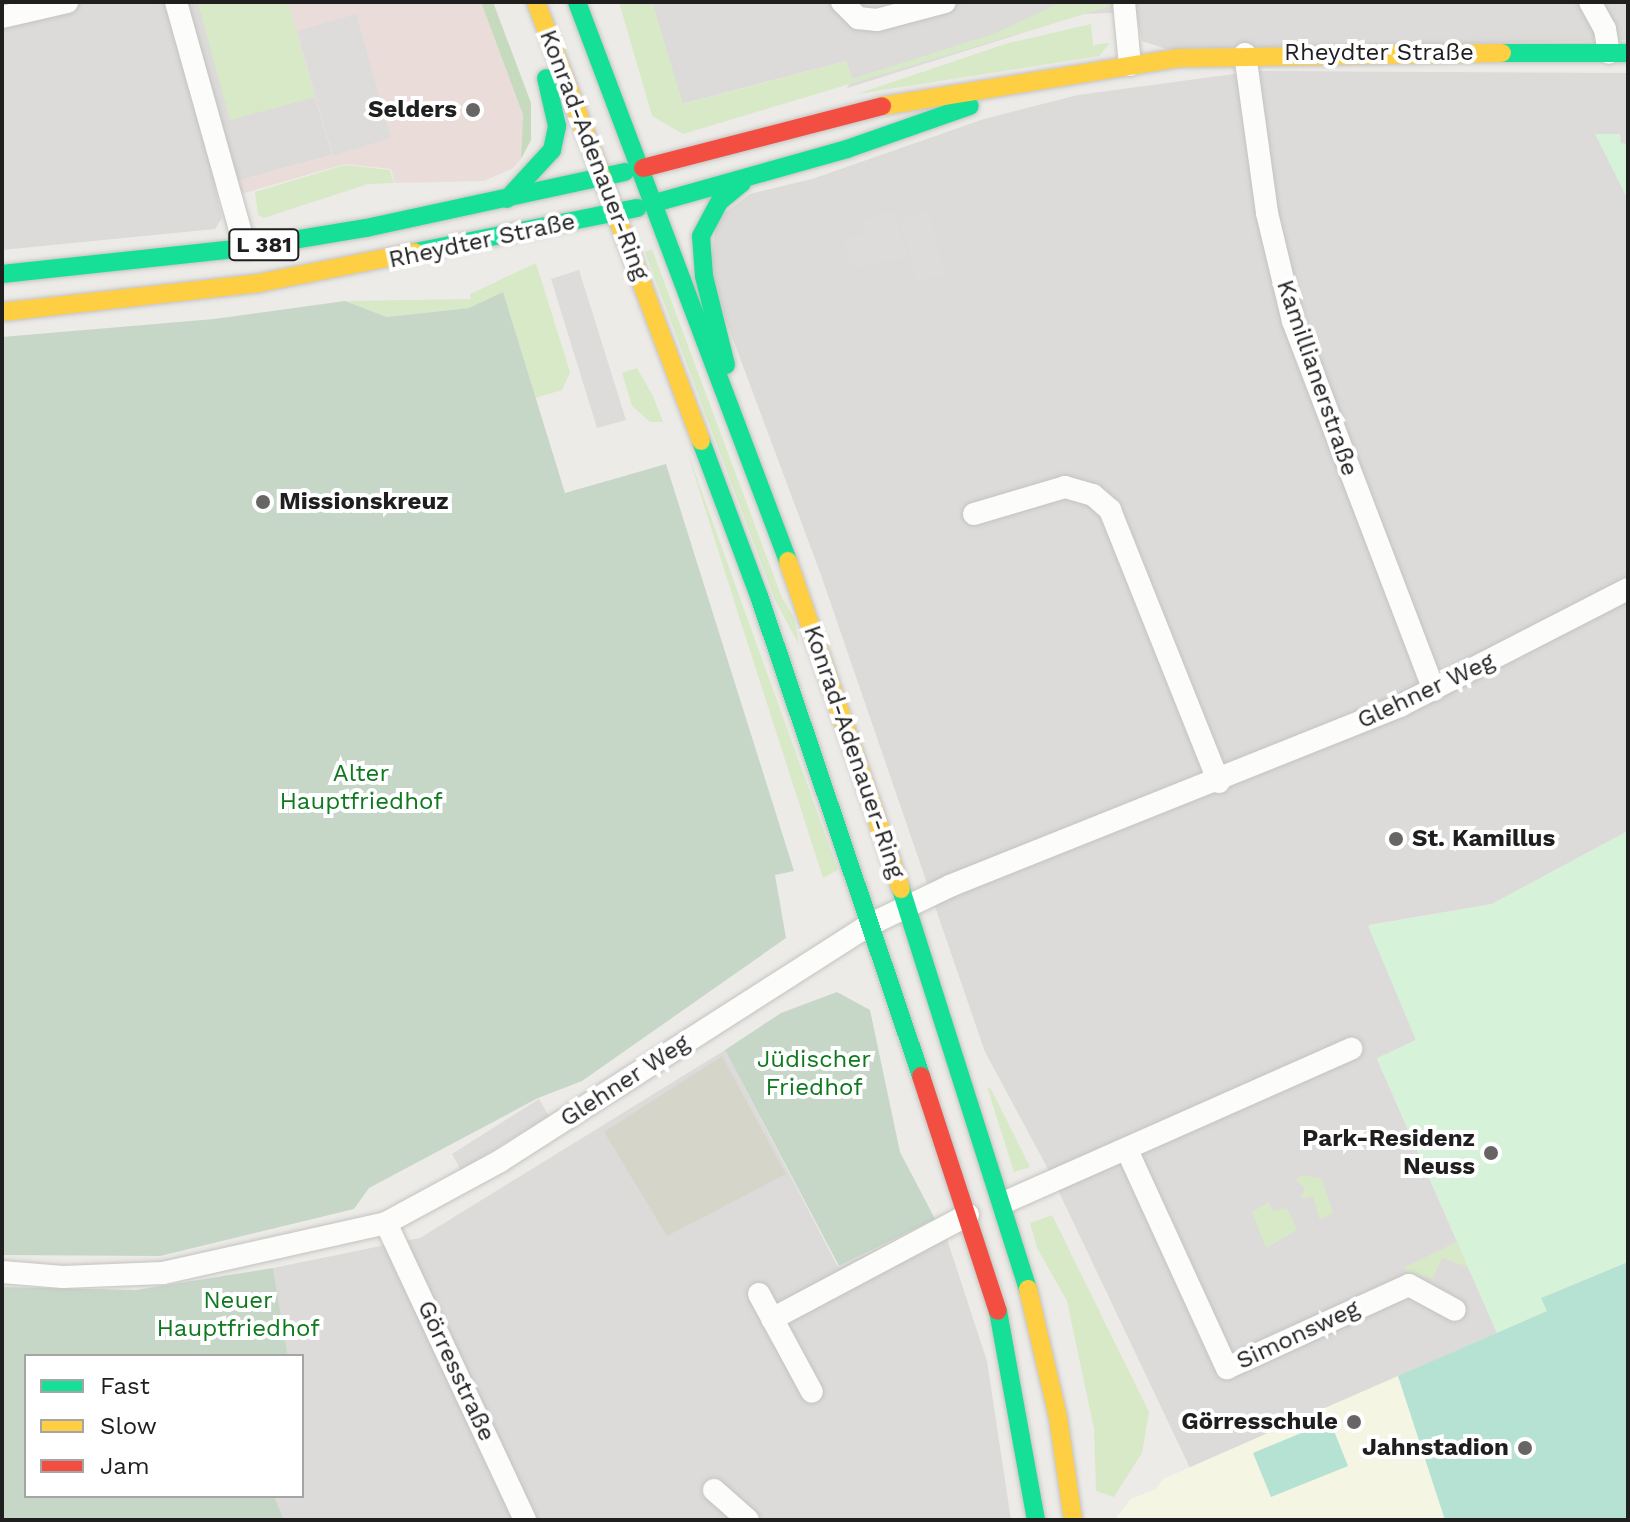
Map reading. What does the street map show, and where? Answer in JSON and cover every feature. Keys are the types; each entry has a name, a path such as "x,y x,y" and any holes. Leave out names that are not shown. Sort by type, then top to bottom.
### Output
{"main road":[{"path":"506,200 539,168 552,150 557,126 555,101 517,2"},
{"name":"Konrad-Adenauer-Ring","path":"536,2 754,581 968,1215 1006,1337 1036,1520"},
{"name":"Konrad-Adenauer-Ring","path":"577,2 643,168 800,593 1003,1203 1039,1329 1073,1520"},
{"name":"Rheydter Straße","path":"2,274 245,248 506,200 898,102 1041,82 1130,65 1245,54 1619,53"},
{"name":"Rheydter Straße","path":"2,312 259,283 617,213 755,177 1041,82"},
{"path":"726,396 725,354 704,276 701,236 720,201 755,177"}],"street":[{"path":"2,17 67,2"},
{"path":"176,2 245,248"},
{"path":"842,2 858,18 877,20 945,2"},
{"path":"1124,2 1130,65"},
{"path":"1590,2 1619,53"},
{"name":"Kamillianerstraße","path":"1245,54 1267,213 1293,321 1434,690"},
{"path":"974,514 1065,487 1093,495 1110,510 1219,782"},
{"name":"Glehner Weg","path":"2,1272 63,1277 163,1273 386,1223 500,1161 871,924 906,907 1219,782 1434,690 1628,589"},
{"path":"1003,1203 1351,1049"},
{"name":"Simonsweg","path":"1127,1150 1227,1368 1409,1285 1455,1310"},
{"path":"772,1319 968,1215"},
{"name":"Görresstraße","path":"386,1223 525,1520"},
{"path":"759,1294 812,1392"},
{"path":"714,1490 748,1520"}],"shaded area":[{"path":"2,2 288,2 332,155 215,187 222,218 215,229 2,250"},
{"path":"288,2 481,2 523,115 521,159 512,169 484,181 395,183 391,169 345,164 234,196 229,183 332,155"},
{"path":"652,2 1628,2 1628,40 1166,49 1142,41 1136,12 1083,14 847,88 852,79 846,61 682,104"},
{"path":"356,14 391,138 333,156 297,31"},
{"path":"1256,71 1628,73 1628,831 1492,904 1369,925 1416,1040 1377,1059 1497,1333 1190,1468 1048,1169 985,1052 821,575 709,275 717,219 750,194 812,179 984,119 1078,95"},
{"path":"894,211 907,257 852,269 844,240 867,234 863,220"},
{"path":"928,211 946,274 917,282 899,220"},
{"path":"579,270 626,420 597,428 551,279"},
{"path":"725,1050 838,1267 940,1218 987,1361 1011,1520 284,1520 275,1498 304,1498 304,1354 288,1354 273,1268 420,1238"},
{"path":"722,1056 786,1174 667,1236 604,1132"},
{"path":"539,1099 549,1116 461,1170 452,1154"},
{"name":"Görresschule","path":"1398,1376 1445,1520 1114,1520 1131,1499 1156,1489 1163,1479"}],"green space":[{"path":"288,2 315,97 230,120 198,3"},
{"path":"481,2 493,2 531,103 531,140 521,159 523,115"},
{"path":"619,2 652,2 683,104 846,61 852,79 993,34 1062,2 1110,2 1111,6 683,134 652,116"},
{"path":"1091,24 1093,45 1110,43 1099,56 857,94 1005,44"},
{"path":"1595,134 1620,134 1621,143 1628,144 1628,200"},
{"path":"345,165 390,170 394,183 368,184 264,218 258,215 255,192"},
{"path":"652,249 782,598 794,617 799,645 775,600 645,252"},
{"path":"536,263 570,372 562,390 535,398 503,293 469,308 387,317 345,301 471,299 470,294"},
{"name":"Alter Hauptfriedhof","path":"503,292 565,493 666,464 794,871 775,875 786,938 582,1081 538,1098 369,1188 354,1209 160,1256 2,1255 2,337 214,319 345,301 387,317 469,308"},
{"path":"637,368 663,422 650,422 632,406 622,373"},
{"path":"686,448 838,870 823,878 735,604"},
{"path":"1628,831 1628,1262 1542,1297 1547,1311 1497,1333 1377,1058 1416,1040 1368,926 1492,904"},
{"name":"Jüdischer Friedhof","path":"837,992 870,1010 900,1152 935,1219 839,1266 725,1050 781,1013"},
{"path":"987,1087 991,1089 1030,1167 1014,1172"},
{"path":"1302,1175 1322,1179 1333,1213 1320,1220 1313,1196 1301,1199 1305,1188 1296,1179"},
{"path":"1269,1202 1272,1211 1287,1208 1297,1230 1266,1248 1252,1212"},
{"path":"1052,1215 1149,1412 1142,1453 1114,1497 1096,1491 1094,1429 1067,1301 1037,1248 1030,1223"},
{"path":"1459,1241 1468,1267 1442,1258 1433,1278 1408,1274 1405,1267"},
{"name":"Jahnstadion","path":"1628,1262 1628,1520 1445,1520 1398,1376 1547,1311 1541,1298"},
{"name":"Neuer Hauptfriedhof","path":"273,1268 288,1354 24,1354 24,1498 275,1498 284,1520 2,1520 2,1287 136,1290"},
{"path":"1330,1421 1348,1466 1271,1497 1253,1453"}],"traffic: fast":[{"path":"577,2 788,561"},
{"path":"1502,53 1628,53"},
{"path":"507,199 552,150 557,126 546,78"},
{"path":"655,203 847,149 970,106"},
{"path":"2,274 245,248 366,228 625,172"},
{"path":"726,365 704,276 701,236 720,201 742,183"},
{"path":"415,252 638,208"},
{"path":"701,441 759,596 921,1076"},
{"path":"901,889 1028,1289"},
{"path":"998,1311 1036,1520"}],"traffic: slow":[{"path":"536,2 701,441"},
{"path":"882,106 1179,58 1502,53"},
{"path":"2,312 259,283 415,252"},
{"path":"788,561 901,889"},
{"path":"1028,1289 1058,1417 1073,1520"}],"traffic: jam":[{"path":"643,168 882,106"},
{"path":"921,1076 998,1311"}],"place":[{"name":"Selders","path":"473,110"},
{"name":"Missionskreuz","path":"263,502"},
{"name":"St. Kamillus","path":"1396,839"},
{"name":"Park-Residenz Neuss","path":"1491,1153"},
{"name":"Görresschule","path":"1354,1422"},
{"name":"Jahnstadion","path":"1525,1448"}]}
